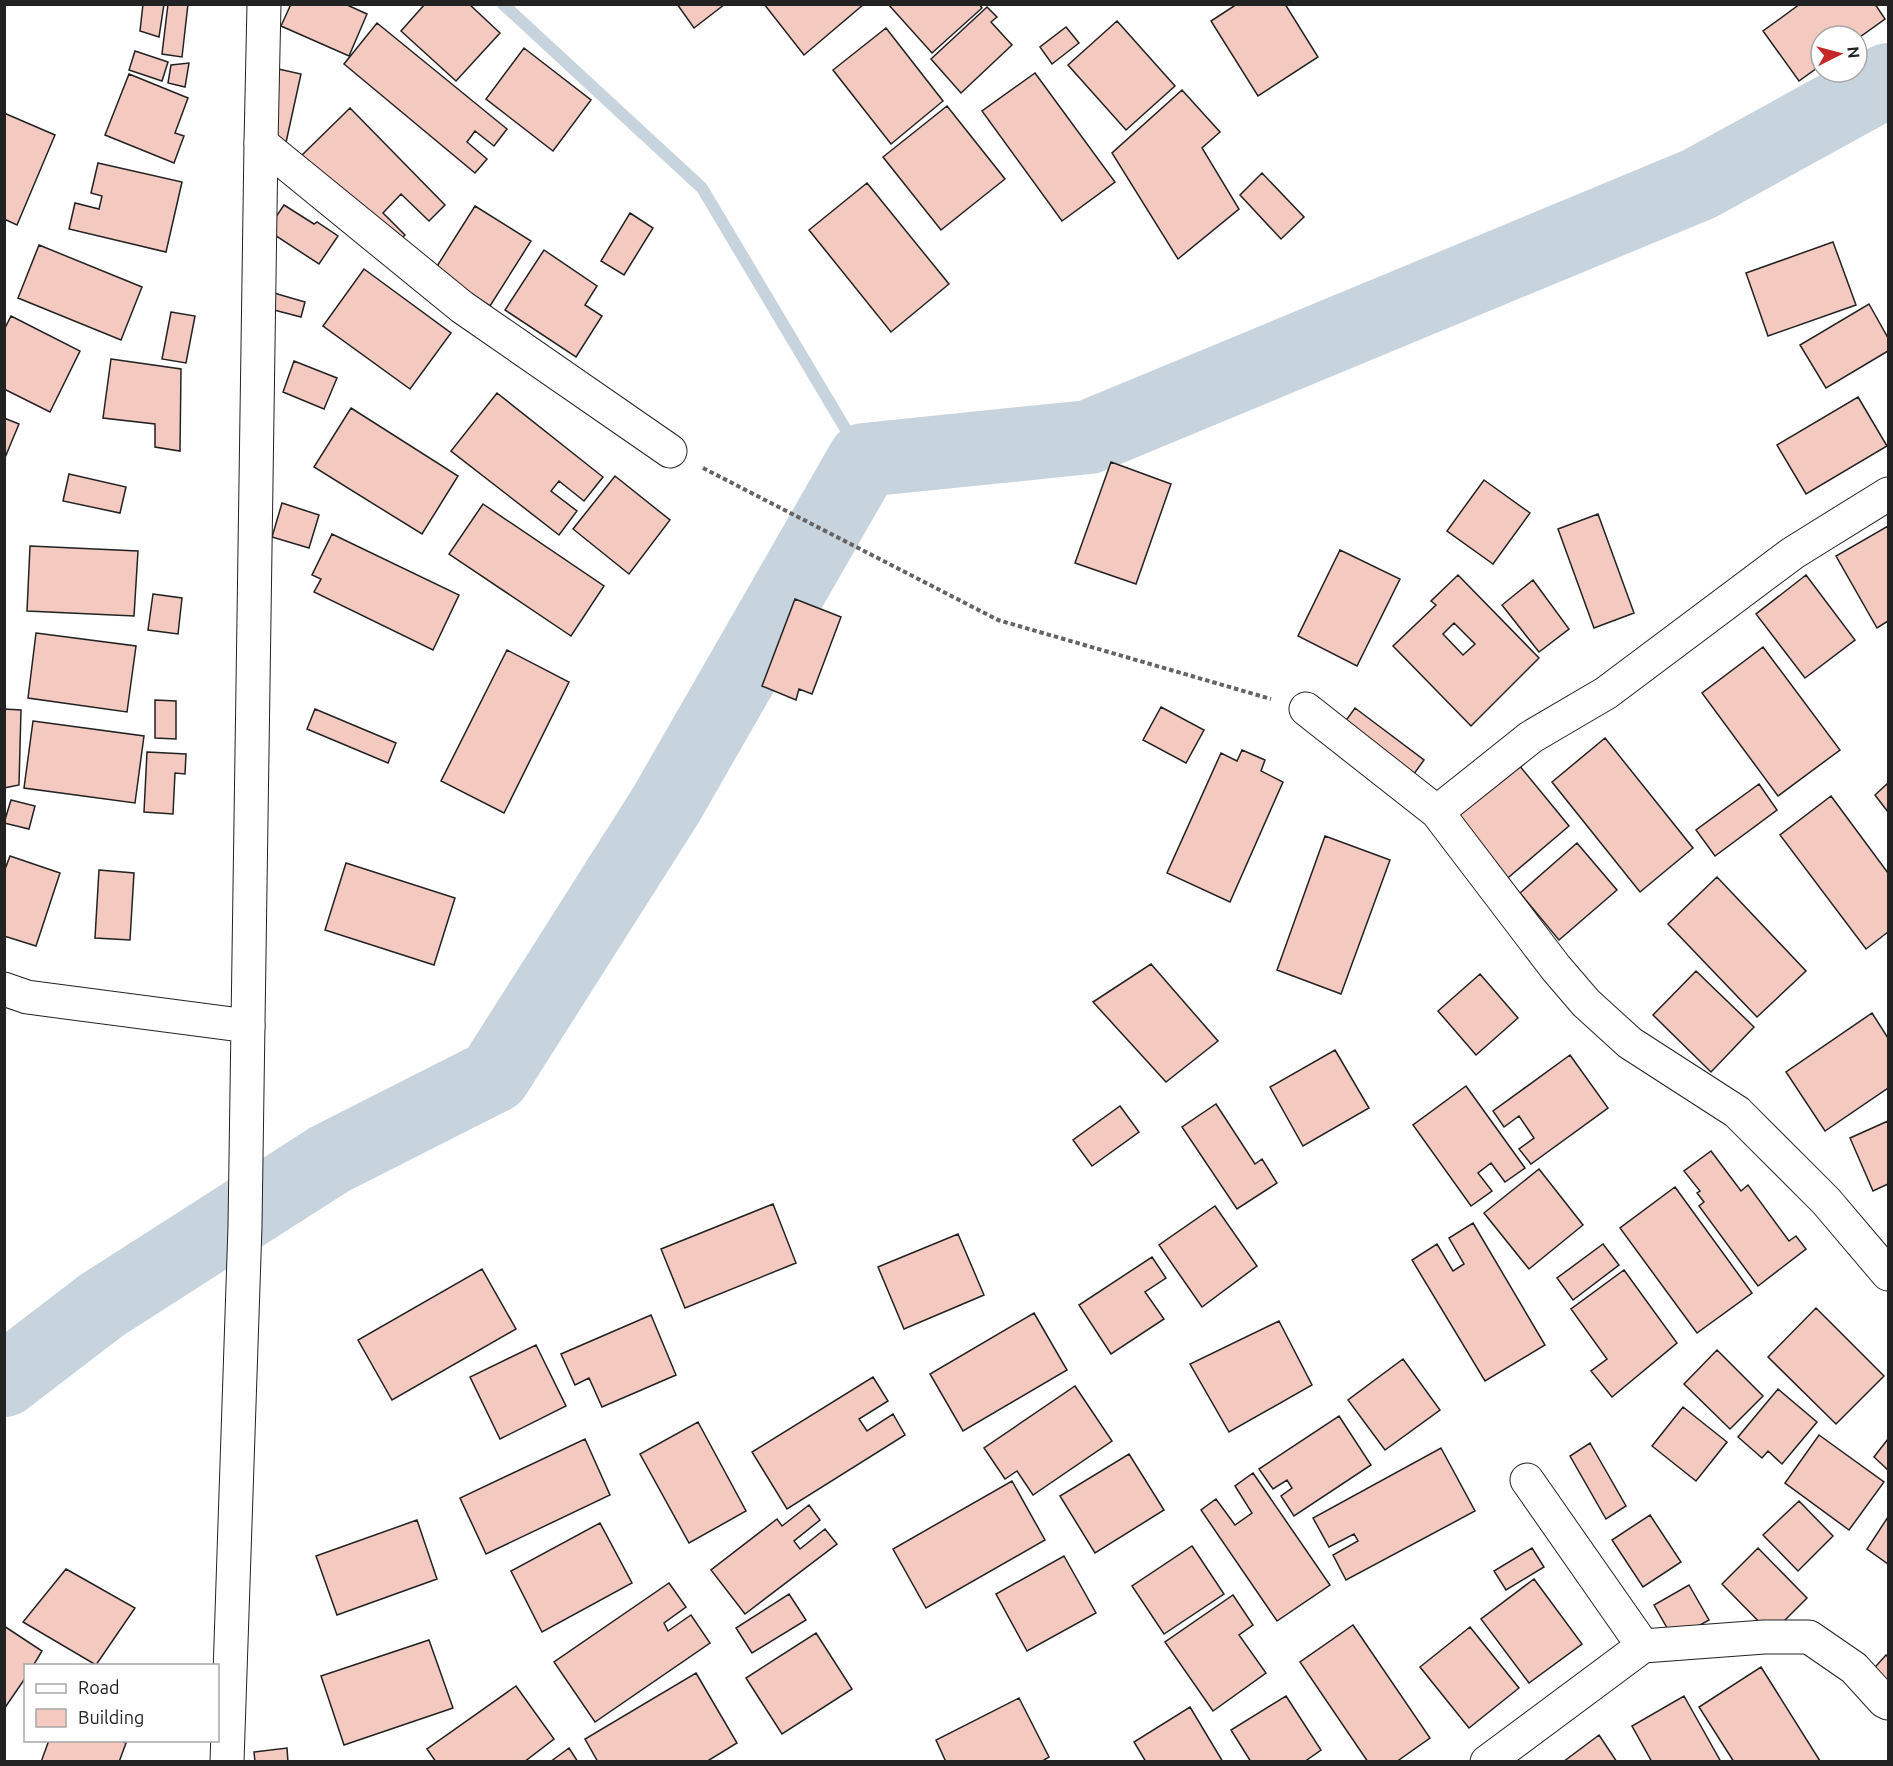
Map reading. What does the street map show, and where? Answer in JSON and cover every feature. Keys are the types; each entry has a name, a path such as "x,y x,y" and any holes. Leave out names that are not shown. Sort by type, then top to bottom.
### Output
{"street":[{"path":"227,1761 246,1182 264,4"},
{"path":"261,143 462,307 670,451"},
{"path":"1437,812 1531,737 1606,693 1793,553 1888,494"},
{"path":"1306,709 1437,812 1556,968 1586,1003 1630,1043 1737,1112 1826,1201 1888,1274"},
{"path":"4,989 27,997 248,1026"},
{"path":"1527,1480 1643,1646"},
{"path":"1487,1761 1643,1646 1764,1636 1809,1637 1854,1668 1888,1703"}],"path":[{"path":"670,451 998,620 1306,709"}],"building":[{"path":"143,4 164,4 159,37 140,31"},
{"path":"168,4 188,4 182,57 162,54"},
{"path":"291,4 345,4 367,14 349,56 281,26"},
{"path":"425,4 469,4 500,33 456,81 401,31"},
{"path":"677,4 725,4 694,28"},
{"path":"764,4 864,4 804,55"},
{"path":"888,4 979,4 982,8 932,53"},
{"path":"1237,4 1285,4 1318,57 1258,96 1211,21"},
{"path":"1800,4 1875,4 1885,19 1869,30 1869,24 1809,24 1809,74 1799,81 1763,31"},
{"path":"987,7 997,17 991,22 1012,45 961,93 931,59"},
{"path":"1117,21 1175,86 1126,130 1068,65"},
{"path":"377,23 507,129 494,146 475,131 467,142 487,159 475,173 344,64"},
{"path":"1066,27 1079,43 1052,64 1040,47"},
{"path":"886,28 943,101 891,144 833,70"},
{"path":"524,48 591,100 553,151 486,99"},
{"path":"135,51 168,62 162,81 129,70"},
{"path":"189,63 185,87 168,83 171,65"},
{"path":"274,68 301,74 285,147 258,141"},
{"path":"1035,73 1115,182 1062,221 982,111"},
{"path":"129,74 188,98 175,133 184,136 174,163 105,135"},
{"path":"1182,90 1220,132 1202,148 1239,209 1178,259 1112,153"},
{"path":"947,106 1005,179 941,230 883,157"},
{"path":"350,108 445,205 429,221 401,194 383,213 405,235 390,249 300,157"},
{"path":"4,113 55,135 17,225 4,219"},
{"path":"98,163 182,182 166,252 69,229 75,203 99,209 102,196 91,193"},
{"path":"1262,173 1304,217 1281,239 1240,195"},
{"path":"867,183 949,284 891,332 809,230"},
{"path":"284,205 338,236 319,264 267,230"},
{"path":"475,206 531,241 490,306 434,271"},
{"path":"630,213 653,228 624,275 601,261"},
{"path":"1833,242 1856,305 1768,336 1746,273"},
{"path":"39,245 142,287 121,340 18,298"},
{"path":"544,250 597,286 585,305 602,316 576,357 505,310"},
{"path":"364,269 451,333 410,389 323,326"},
{"path":"274,293 305,302 301,317 270,309"},
{"path":"1869,304 1888,338 1888,351 1826,388 1800,345"},
{"path":"171,312 195,316 186,363 162,359"},
{"path":"11,316 80,351 50,412 4,389 4,330"},
{"path":"111,359 181,369 180,451 155,447 155,424 103,418"},
{"path":"294,361 337,378 324,409 283,392"},
{"path":"497,393 603,477 584,501 559,481 551,491 577,511 559,535 451,451"},
{"path":"1858,397 1887,446 1806,494 1777,445"},
{"path":"351,408 458,476 422,534 314,467"},
{"path":"4,418 19,424 4,460"},
{"path":"1111,462 1171,484 1136,584 1075,563"},
{"path":"69,474 126,487 120,513 63,501"},
{"path":"615,476 670,520 629,574 573,529"},
{"path":"1484,480 1530,513 1493,564 1447,531"},
{"path":"282,503 319,515 309,548 272,537"},
{"path":"483,504 604,586 571,636 449,554"},
{"path":"1598,514 1634,613 1594,628 1558,529"},
{"path":"1888,526 1888,621 1877,628 1836,556"},
{"path":"332,534 459,595 433,650 314,592 321,579 312,575"},
{"path":"30,546 138,551 134,616 27,611"},
{"path":"1340,550 1400,579 1357,666 1298,636"},
{"path":"1458,575 1539,658 1471,726 1393,646 1436,605 1431,601","holes":["1454,623 1475,644 1463,655 1443,634"]},
{"path":"1806,575 1855,640 1805,678 1756,614"},
{"path":"1533,580 1569,629 1539,652 1502,605"},
{"path":"153,594 182,598 178,634 148,630"},
{"path":"795,599 841,617 812,694 799,689 796,700 762,686"},
{"path":"36,633 136,646 127,712 28,698"},
{"path":"1763,647 1840,750 1778,796 1702,693"},
{"path":"507,650 569,682 504,813 441,781"},
{"path":"155,700 176,701 176,739 155,738"},
{"path":"1161,707 1204,730 1186,763 1143,740"},
{"path":"1355,708 1424,760 1403,789 1334,737"},
{"path":"4,709 21,710 19,785 4,788"},
{"path":"315,709 396,743 388,763 307,729"},
{"path":"33,721 144,736 135,803 24,788"},
{"path":"1605,738 1693,848 1640,892 1552,782"},
{"path":"1242,750 1265,760 1261,771 1283,782 1230,902 1167,873 1221,753 1237,761"},
{"path":"147,752 186,754 185,774 175,773 173,814 144,812"},
{"path":"1514,759 1569,826 1503,882 1447,816"},
{"path":"1888,783 1888,812 1875,795"},
{"path":"1759,784 1777,810 1715,856 1696,830"},
{"path":"1831,796 1888,873 1888,932 1866,949 1780,835"},
{"path":"11,800 35,806 29,829 4,823"},
{"path":"1325,836 1390,860 1341,994 1277,970"},
{"path":"1577,843 1617,890 1559,940 1520,893"},
{"path":"10,856 60,873 36,946 4,936 4,872"},
{"path":"346,863 455,898 434,965 325,930"},
{"path":"99,870 134,873 130,940 95,938"},
{"path":"1717,877 1806,971 1757,1017 1668,924"},
{"path":"1151,964 1218,1041 1166,1082 1093,1002"},
{"path":"1696,971 1754,1027 1711,1072 1653,1015"},
{"path":"1480,974 1518,1018 1476,1055 1438,1011"},
{"path":"1872,1013 1888,1038 1888,1088 1825,1131 1786,1072"},
{"path":"1335,1050 1369,1108 1303,1146 1270,1087"},
{"path":"1570,1055 1608,1108 1531,1164 1519,1149 1534,1138 1519,1116 1504,1127 1493,1111"},
{"path":"1466,1086 1525,1168 1505,1182 1491,1163 1478,1173 1492,1191 1471,1206 1413,1125"},
{"path":"1216,1104 1255,1164 1262,1159 1277,1183 1237,1209 1182,1127"},
{"path":"1120,1106 1139,1132 1092,1166 1073,1140"},
{"path":"1888,1121 1888,1184 1873,1191 1850,1138"},
{"path":"1711,1151 1741,1191 1748,1185 1789,1241 1796,1236 1806,1249 1758,1286 1699,1206 1704,1202 1697,1193 1700,1191 1684,1171"},
{"path":"1539,1169 1583,1225 1529,1269 1484,1213"},
{"path":"1675,1187 1752,1293 1697,1333 1620,1228"},
{"path":"773,1204 796,1263 685,1308 661,1249"},
{"path":"1215,1206 1257,1266 1202,1307 1159,1245"},
{"path":"1473,1223 1545,1345 1485,1381 1412,1260 1437,1244 1453,1271 1464,1264 1449,1238"},
{"path":"958,1234 984,1295 904,1329 878,1267"},
{"path":"1603,1244 1619,1265 1573,1300 1557,1278"},
{"path":"1152,1257 1166,1278 1145,1292 1164,1319 1111,1354 1079,1305"},
{"path":"482,1269 516,1329 392,1400 358,1340"},
{"path":"1624,1270 1677,1343 1612,1397 1591,1371 1607,1359 1571,1309"},
{"path":"1816,1308 1884,1376 1836,1424 1768,1357"},
{"path":"1034,1313 1067,1370 963,1431 930,1374"},
{"path":"651,1315 676,1375 602,1407 589,1378 575,1385 561,1354"},
{"path":"1279,1321 1312,1385 1229,1432 1190,1364"},
{"path":"536,1345 566,1406 500,1439 470,1377"},
{"path":"1717,1350 1763,1396 1730,1429 1684,1384"},
{"path":"1403,1359 1440,1410 1385,1450 1348,1400"},
{"path":"873,1377 888,1401 859,1419 867,1431 893,1414 905,1435 787,1509 752,1452"},
{"path":"1075,1386 1112,1441 1033,1495 1017,1471 1005,1479 984,1448"},
{"path":"1778,1389 1817,1422 1782,1464 1768,1451 1762,1458 1738,1437"},
{"path":"1683,1407 1727,1442 1696,1481 1652,1446"},
{"path":"1339,1416 1371,1465 1294,1516 1281,1496 1292,1488 1287,1480 1273,1489 1259,1469"},
{"path":"698,1422 746,1511 689,1543 640,1454"},
{"path":"1819,1435 1884,1482 1849,1530 1785,1483"},
{"path":"585,1439 610,1495 486,1554 460,1498"},
{"path":"1888,1439 1888,1470 1874,1457"},
{"path":"1590,1443 1626,1506 1606,1519 1570,1456"},
{"path":"1441,1448 1475,1511 1346,1580 1333,1555 1358,1541 1354,1534 1329,1547 1313,1518"},
{"path":"1129,1454 1164,1510 1095,1553 1060,1496"},
{"path":"1253,1473 1330,1585 1277,1621 1201,1510 1216,1499 1235,1525 1252,1513 1235,1486"},
{"path":"1012,1481 1045,1540 926,1608 893,1549"},
{"path":"1799,1501 1833,1536 1798,1571 1763,1535"},
{"path":"809,1505 820,1520 794,1541 800,1549 825,1529 837,1544 745,1614 711,1570 777,1519 782,1526"},
{"path":"1650,1515 1681,1562 1643,1587 1612,1540"},
{"path":"1888,1517 1888,1564 1867,1549"},
{"path":"417,1520 437,1579 337,1615 316,1556"},
{"path":"600,1523 632,1583 542,1632 511,1571"},
{"path":"1192,1546 1224,1594 1164,1634 1132,1586"},
{"path":"1532,1548 1544,1567 1506,1590 1494,1571"},
{"path":"1758,1548 1807,1598 1771,1634 1722,1584"},
{"path":"1064,1556 1096,1613 1027,1651 996,1594"},
{"path":"66,1569 135,1608 97,1664 23,1622"},
{"path":"1534,1579 1582,1644 1529,1683 1481,1619"},
{"path":"669,1583 686,1607 664,1623 668,1631 691,1615 710,1643 595,1722 554,1662"},
{"path":"1689,1585 1709,1620 1674,1640 1654,1605"},
{"path":"789,1594 806,1620 752,1653 736,1628"},
{"path":"1233,1595 1253,1625 1239,1635 1266,1673 1213,1711 1165,1642"},
{"path":"1353,1625 1430,1738 1396,1762 1368,1762 1300,1662"},
{"path":"4,1626 42,1651 34,1664 24,1664 24,1680 4,1709"},
{"path":"1470,1627 1519,1688 1469,1728 1420,1667"},
{"path":"816,1633 852,1689 782,1734 746,1678"},
{"path":"429,1640 453,1708 344,1745 321,1676"},
{"path":"1886,1655 1888,1657 1888,1712 1858,1686"},
{"path":"1761,1667 1819,1762 1734,1762 1699,1707"},
{"path":"696,1673 737,1743 706,1762 598,1762 585,1739"},
{"path":"516,1686 554,1739 524,1762 436,1762 427,1749"},
{"path":"1286,1696 1321,1750 1304,1762 1251,1762 1231,1730"},
{"path":"1684,1696 1721,1762 1652,1762 1632,1726"},
{"path":"1019,1698 1049,1757 1041,1762 946,1762 936,1740"},
{"path":"1190,1707 1223,1762 1146,1762 1134,1742"},
{"path":"1599,1735 1617,1762 1563,1762"},
{"path":"48,1742 126,1743 119,1762 41,1762"},
{"path":"287,1748 288,1762 255,1762 254,1752"},
{"path":"569,1748 578,1762 550,1762"}],"waterway":[{"path":"503,4 702,188 864,460"},
{"path":"4,1380 102,1305 330,1159 494,1076 666,805 864,460 1089,437 1699,184 1888,80"}]}
